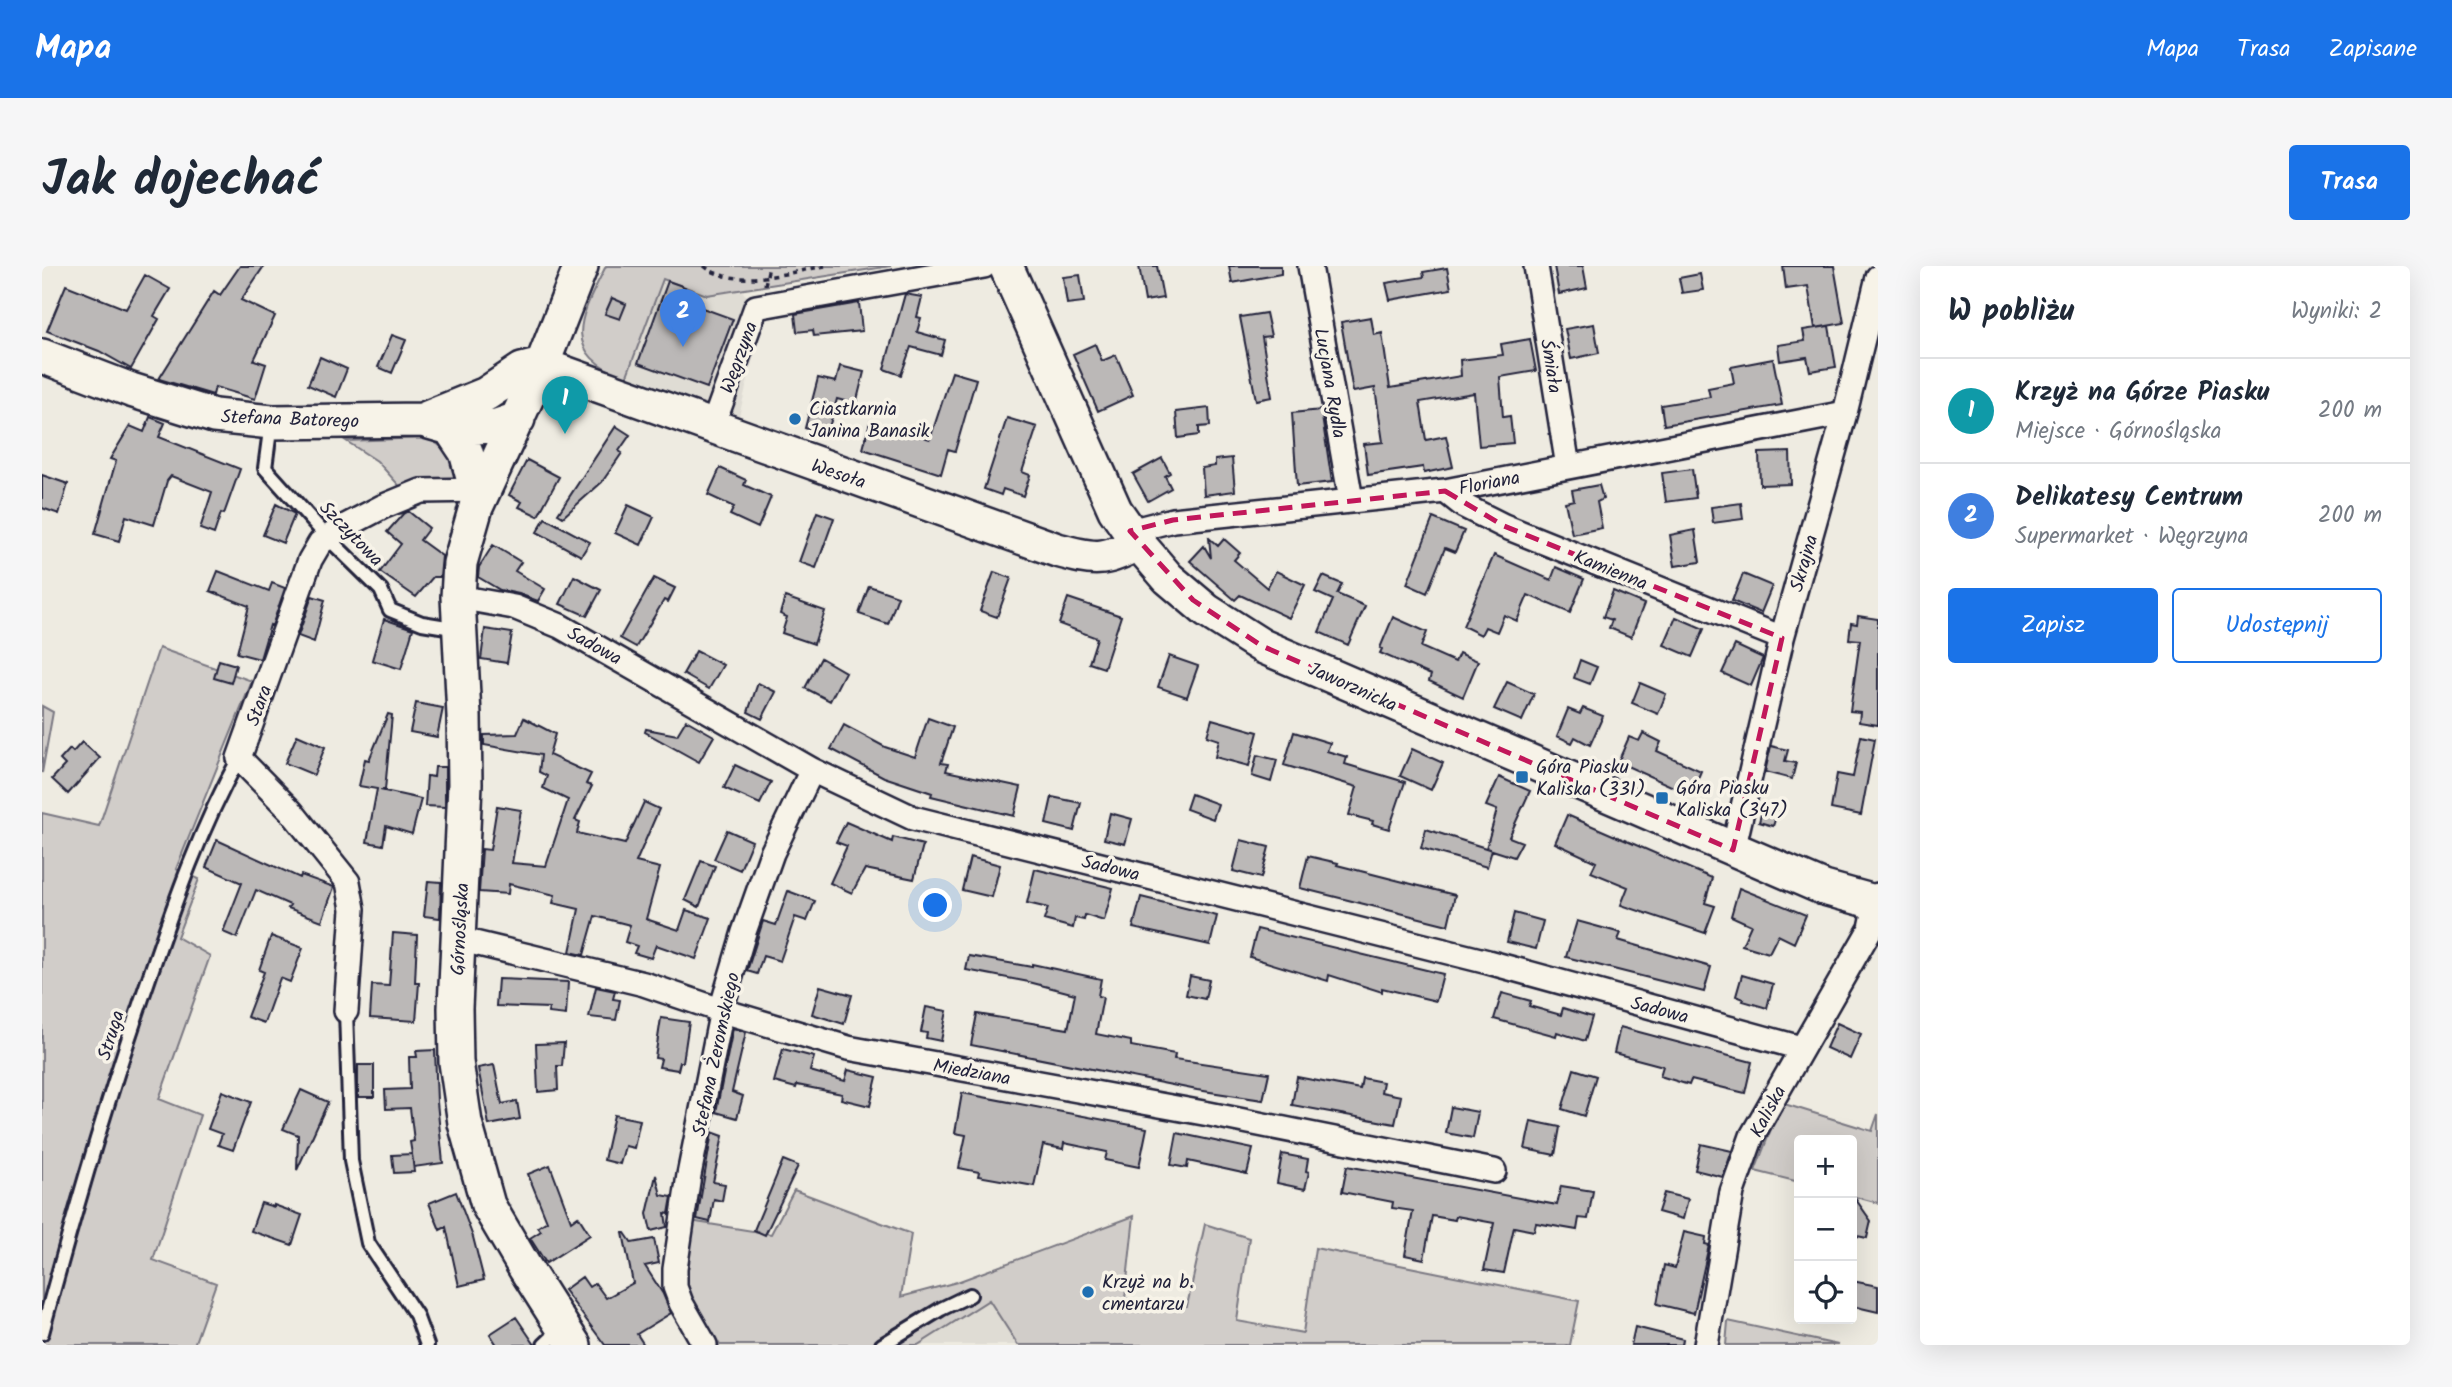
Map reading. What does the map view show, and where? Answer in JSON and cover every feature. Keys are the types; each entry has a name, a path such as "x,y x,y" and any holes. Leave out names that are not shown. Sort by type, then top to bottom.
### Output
{"street":[{"name":"Górnośląska","path":"560,1339 488,1205 465,1123 456,1062 465,784 458,613 460,563 476,507 542,365 581,266"},
{"name":"Węgrzyna","path":"712,428 756,307 984,266"},
{"name":"Jaworznicka","path":"1006,266 1106,494 1134,537 1168,578 1193,600 1262,646 1824,888 1878,900"},
{"name":"Lucjana Rydla","path":"1310,266 1351,500"},
{"name":"Śmiała","path":"1536,266 1568,467"},
{"name":"Skrajna","path":"1733,850 1782,638 1845,413 1878,277"},
{"name":"Stefana Batorego","path":"42,356 131,390 214,416 272,422 496,426 518,419"},
{"name":"Stefana Batorego","path":"436,424 522,369 542,365"},
{"name":"Wesoła","path":"542,365 1070,554 1101,559 1115,555 1134,537"},
{"path":"486,394 504,405 518,419"},
{"name":"Floriana","path":"1134,537 1173,520 1444,491 1845,413"},
{"path":"436,424 466,452 471,474 484,490"},
{"name":"Stara","path":"239,758 310,560 320,543 382,506 421,491 484,490"},
{"name":"Kamienna","path":"1444,491 1464,506 1504,526 1782,638"},
{"name":"Sadowa","path":"458,613 514,607 560,626 811,769 913,818 1488,962 1801,1048"},
{"path":"239,758 291,811 348,882 353,909 346,1012"},
{"name":"Stefana Żeromskiego","path":"705,1345 681,1303 676,1287 675,1269 689,1175 723,1011 744,932 772,853 811,769"},
{"name":"Kaliska","path":"1706,1345 1732,1192 1752,1136 1871,928 1878,900"},
{"name":"Miedziana","path":"458,939 644,984 723,1011 848,1048 1209,1114 1494,1171"}],"lane":[{"name":"Szczytowa","path":"272,422 265,468 328,538 381,590 390,610 422,623 458,613"},
{"name":"Struga","path":"42,1333 69,1232 143,994 174,904 216,799 239,758"},
{"path":"346,1012 351,1161 368,1243 416,1315 427,1345"},
{"path":"883,1345 941,1309 970,1295"}],"path":[{"path":"704,266 713,273 727,277 746,278 825,266"}],"highlighted area":[{"path":"1445,491 1504,526 1782,638 1733,850 1262,646 1193,600 1130,531 1173,520"}],"shaded area":[{"path":"606,266 891,266 707,295 663,279 626,378 605,368 591,357 583,344 583,317"},
{"path":"663,278 707,295 742,291 764,314 738,420 626,378"},
{"path":"424,438 447,452 456,479 403,490 377,461 346,441"},
{"path":"159,648 252,681 176,869 199,879 177,937 210,956 159,1099 200,1115 153,1260 216,1283 194,1345 42,1345 42,813 99,826"},
{"path":"42,706 53,712 42,773"},
{"path":"1781,1103 1872,1131 1878,1114 1878,1203 1857,1197 1857,1135 1794,1135 1794,1181 1755,1171"},
{"path":"794,1190 911,1234 901,1297 957,1282 1134,1216 1125,1299 1187,1306 1205,1224 1249,1238 1237,1321 1303,1333 1315,1248 1579,1301 1570,1345 1018,1345 989,1300 918,1345 720,1345 684,1291 690,1221 771,1234"},
{"path":"989,1300 1018,1345 918,1345"},
{"path":"1728,1321 1838,1345 1726,1345"}],"building":[{"path":"240,266 264,266 241,300 275,316 254,360 266,364 255,399 215,387 213,395 159,379 214,291 220,295"},
{"path":"1139,266 1157,266 1163,298 1145,301"},
{"path":"1229,266 1281,266 1281,274 1232,283"},
{"path":"1554,266 1583,266 1587,288 1559,294"},
{"path":"1783,266 1834,266 1844,323 1815,328 1808,286 1786,289"},
{"path":"1447,268 1451,289 1390,300 1386,283 1424,277 1423,272"},
{"path":"1700,274 1703,290 1682,293 1679,278"},
{"path":"145,275 170,289 154,316 159,319 131,369 99,351 47,331 66,285 126,309"},
{"path":"1080,275 1084,302 1067,304 1063,277"},
{"path":"668,281 685,287 680,300 733,319 707,388 638,363"},
{"path":"905,294 922,297 917,317 921,318 917,332 945,340 941,355 911,347 901,375 884,369"},
{"path":"612,298 626,304 620,319 605,314"},
{"path":"859,303 862,331 814,336 813,330 797,332 795,314"},
{"path":"1266,313 1271,336 1262,337 1272,397 1256,400 1240,317"},
{"path":"1371,317 1374,335 1382,333 1390,388 1461,376 1460,360 1503,355 1501,344 1530,339 1536,371 1500,377 1503,417 1510,416 1513,443 1479,446 1474,393 1420,402 1426,440 1446,436 1453,467 1424,473 1423,467 1368,475 1364,444 1383,442 1375,388 1353,392 1341,322"},
{"path":"1594,324 1599,353 1571,359 1565,329"},
{"path":"1829,326 1836,367 1810,371 1807,357 1780,361 1778,345 1805,341 1803,330"},
{"path":"392,335 406,340 392,373 378,367"},
{"path":"1095,344 1102,361 1116,355 1133,395 1098,411 1073,354"},
{"path":"320,357 347,369 336,397 308,385"},
{"path":"1773,359 1782,405 1664,425 1661,405 1710,397 1708,388 1734,383 1731,367"},
{"path":"840,366 864,372 856,404 837,399 827,435 805,428 818,378 836,382"},
{"path":"952,372 976,379 955,451 948,449 941,474 863,449 870,422 930,439"},
{"path":"1209,408 1210,426 1199,427 1199,435 1178,438 1176,412"},
{"path":"1321,410 1332,482 1297,486 1292,413"},
{"path":"150,417 165,423 159,437 240,469 214,534 200,529 212,492 171,476 167,481 154,525 126,516 119,541 95,534 116,461 110,459 130,426 144,432"},
{"path":"1007,418 1037,427 1022,472 1030,475 1023,496 1003,489 1001,495 984,489"},
{"path":"616,426 630,435 619,451 622,453 602,482 563,517 558,514"},
{"path":"1790,452 1791,484 1760,485 1759,453"},
{"path":"1162,458 1170,473 1165,476 1171,488 1148,501 1133,474"},
{"path":"1232,458 1235,491 1204,495 1202,468 1215,466 1215,460"},
{"path":"527,460 559,477 538,516 519,507 522,502 509,495"},
{"path":"720,468 746,480 744,485 771,497 758,528 730,515 734,507 708,495"},
{"path":"1692,469 1696,498 1666,502 1662,473"},
{"path":"42,475 68,484 59,514 42,508"},
{"path":"1599,485 1603,499 1597,502 1602,528 1572,534 1565,502 1574,500 1572,490"},
{"path":"1741,503 1743,519 1713,523 1711,507"},
{"path":"276,504 295,514 283,543 263,535"},
{"path":"628,505 654,517 641,545 615,533"},
{"path":"408,511 429,528 420,540 442,556 440,577 433,577 416,597 380,572 401,544 387,532"},
{"path":"817,512 834,518 816,568 799,562"},
{"path":"545,518 590,542 581,556 537,532"},
{"path":"1433,518 1464,531 1455,552 1445,548 1427,593 1407,584"},
{"path":"1695,530 1700,562 1675,566 1670,535"},
{"path":"1209,538 1218,546 1224,539 1240,553 1234,560 1267,588 1276,571 1305,585 1289,618 1240,595 1235,600 1190,561 1204,546 1211,558"},
{"path":"493,545 521,562 515,571 545,589 538,601 500,590 478,577 479,567"},
{"path":"1494,555 1551,580 1556,567 1584,579 1570,613 1528,595 1517,621 1504,615 1497,632 1485,627 1481,635 1463,626"},
{"path":"218,571 269,591 272,583 285,588 260,659 237,653 249,606 210,591"},
{"path":"994,572 1011,578 997,617 980,611"},
{"path":"1743,574 1772,586 1761,613 1732,601"},
{"path":"574,576 601,590 587,616 560,604"},
{"path":"1323,576 1342,584 1337,594 1365,606 1348,645 1319,632 1333,600 1315,592"},
{"path":"654,578 675,588 668,602 664,600 636,647 620,638"},
{"path":"869,586 898,596 888,624 859,614"},
{"path":"1613,591 1644,604 1631,637 1609,628 1612,620 1603,617"},
{"path":"312,596 325,600 314,642 298,636"},
{"path":"785,597 825,611 814,644 782,633 787,617 780,614"},
{"path":"1068,598 1121,616 1104,668 1089,663 1097,638 1059,624"},
{"path":"1858,616 1878,619 1878,725 1859,722 1860,712 1850,711 1860,640 1849,639 1851,623 1857,624"},
{"path":"1393,617 1427,632 1421,647 1455,662 1459,653 1478,661 1463,697 1429,681 1431,675 1380,653"},
{"path":"1676,617 1704,629 1692,657 1664,645"},
{"path":"384,619 413,629 401,669 372,660"},
{"path":"485,629 512,633 507,663 481,659"},
{"path":"1735,645 1763,658 1751,686 1722,673"},
{"path":"696,651 723,665 709,689 683,674"},
{"path":"1169,656 1198,666 1187,697 1158,687"},
{"path":"821,658 845,672 830,701 805,688"},
{"path":"219,660 236,665 231,683 214,678"},
{"path":"1580,660 1597,667 1590,684 1574,678"},
{"path":"1507,682 1534,694 1522,721 1494,709"},
{"path":"758,683 776,692 762,719 748,712"},
{"path":"1640,683 1666,694 1658,714 1632,703"},
{"path":"416,703 443,708 437,737 410,732"},
{"path":"1583,708 1603,716 1590,745 1575,737 1572,743 1557,736 1568,709 1580,714"},
{"path":"388,714 392,715 385,790 380,790 421,799 412,834 386,826 383,845 367,842 377,789 359,786 365,759 369,760"},
{"path":"524,718 555,734 549,755 591,774 586,784 592,786 575,820 580,822 577,833 625,844 644,802 659,809 636,862 660,868 646,919 679,930 686,910 711,918 696,959 656,945 651,958 634,953 637,946 625,942 630,925 595,916 584,955 570,952 579,909 553,903 555,895 509,884 508,894 479,892 482,849 490,850 497,806 521,810 512,863 546,866 568,800 543,788 547,776 539,772 541,755 484,745 484,735 517,734"},
{"path":"928,718 953,727 941,763 948,764 946,771 1021,787 1014,816 931,796 932,793 884,777 831,749 844,725 885,747 915,757"},
{"path":"1212,719 1258,732 1249,766 1215,757 1219,740 1207,736"},
{"path":"686,720 714,736 699,762 645,732 646,729 677,735"},
{"path":"1294,732 1330,743 1327,751 1347,757 1345,764 1405,782 1389,829 1372,824 1373,821 1349,815 1357,787 1284,765"},
{"path":"1643,733 1661,742 1657,751 1701,771 1691,795 1618,762 1629,737 1639,741"},
{"path":"297,735 325,747 314,775 285,763"},
{"path":"1861,736 1875,739 1861,815 1831,809 1837,774 1853,777"},
{"path":"82,742 100,758 68,794 52,779 65,765 60,760 70,749 73,752"},
{"path":"1771,746 1788,750 1785,761 1796,763 1792,779 1765,772"},
{"path":"1412,749 1443,763 1431,790 1400,776"},
{"path":"1257,755 1277,760 1271,782 1252,776"},
{"path":"735,765 771,782 760,804 724,788"},
{"path":"435,767 445,767 445,807 425,806 427,776 434,777"},
{"path":"1499,777 1530,791 1509,837 1522,842 1514,857 1486,848 1497,810 1486,806"},
{"path":"1191,794 1218,804 1213,819 1186,809"},
{"path":"1052,797 1081,803 1074,831 1046,824"},
{"path":"1763,807 1778,811 1773,826 1759,822"},
{"path":"1110,813 1132,819 1125,844 1104,839"},
{"path":"1567,815 1712,878 1705,903 1715,906 1705,933 1621,905 1628,887 1591,872 1596,862 1555,843"},
{"path":"846,822 892,842 893,837 923,845 914,879 865,869 852,893 830,883 847,846 836,842"},
{"path":"1426,829 1492,850 1487,867 1421,848"},
{"path":"727,830 752,841 740,870 714,859"},
{"path":"217,840 300,878 301,875 334,887 322,921 288,908 290,905 256,890 237,938 223,932 242,883 206,867"},
{"path":"1241,840 1269,847 1261,878 1233,871"},
{"path":"1308,856 1455,895 1448,925 1300,888"},
{"path":"970,857 1000,865 992,897 962,890"},
{"path":"701,861 715,866 699,907 685,900"},
{"path":"1035,869 1113,888 1104,921 1085,915 1084,920 1075,918 1073,928 1044,920 1048,908 1027,903"},
{"path":"428,881 441,882 440,918 424,916"},
{"path":"1739,888 1806,915 1794,943 1778,935 1769,953 1742,945 1751,925 1731,916"},
{"path":"788,891 815,901 807,921 795,917 780,961 763,956 757,974 747,971 763,921 776,925"},
{"path":"1141,897 1217,916 1210,945 1133,928"},
{"path":"1514,913 1543,921 1536,949 1507,942"},
{"path":"1577,921 1621,933 1618,940 1711,967 1704,992 1566,957"},
{"path":"1257,929 1443,974 1436,1001 1382,988 1382,992 1329,975 1328,981 1250,957"},
{"path":"393,933 417,935 415,983 419,983 416,1021 370,1018 372,985 389,986"},
{"path":"271,936 303,948 290,982 280,978 264,1023 247,1017 264,972 259,970"},
{"path":"969,956 1032,967 1032,964 1101,979 1098,996 1103,997 1096,1034 1131,1041 1131,1046 1175,1054 1174,1059 1269,1073 1263,1100 1197,1090 971,1045 977,1014 1068,1029 1075,994 966,970"},
{"path":"1742,975 1773,984 1767,1008 1743,1001 1744,999 1736,996"},
{"path":"1190,976 1209,980 1205,999 1186,995"},
{"path":"498,979 568,982 566,1015 548,1013 549,1008 496,1006"},
{"path":"820,986 852,995 844,1024 812,1014"},
{"path":"596,987 615,991 613,999 620,1000 616,1020 589,1017"},
{"path":"1502,993 1531,1001 1529,1006 1561,1015 1563,1008 1592,1017 1585,1041 1557,1032 1556,1036 1494,1019"},
{"path":"926,1007 947,1011 941,1041 926,1038 927,1033 921,1032"},
{"path":"661,1018 689,1022 683,1062 680,1062 678,1070 659,1067 661,1059 655,1058"},
{"path":"1837,1023 1861,1034 1850,1059 1826,1048"},
{"path":"1620,1027 1752,1062 1745,1093 1691,1080 1689,1085 1660,1076 1663,1066 1614,1053"},
{"path":"733,1028 746,1032 732,1092 743,1096 737,1118 716,1112"},
{"path":"564,1043 562,1066 557,1066 558,1090 538,1092 536,1044"},
{"path":"783,1049 814,1057 810,1071 845,1081 848,1070 877,1077 870,1106 841,1099 842,1094 774,1082"},
{"path":"435,1050 443,1163 414,1167 410,1142 414,1141 410,1108 386,1109 385,1090 410,1089 409,1057 417,1057 416,1051"},
{"path":"358,1065 374,1065 374,1097 358,1097"},
{"path":"494,1065 502,1104 517,1101 520,1119 489,1125 478,1068"},
{"path":"1574,1069 1596,1076 1584,1116 1562,1109"},
{"path":"1297,1077 1360,1089 1362,1078 1383,1082 1381,1092 1401,1096 1395,1124 1292,1105"},
{"path":"301,1090 328,1102 297,1170 298,1135 283,1129"},
{"path":"222,1091 251,1102 233,1150 218,1145 222,1134 208,1129"},
{"path":"962,1093 1147,1128 1139,1167 1105,1160 1107,1152 1064,1143 1063,1149 1043,1145 1034,1186 978,1176 979,1172 959,1168 966,1135 955,1133"},
{"path":"1451,1107 1478,1112 1473,1138 1446,1133"},
{"path":"614,1115 640,1120 634,1148 625,1146 620,1164 604,1160"},
{"path":"1531,1121 1560,1127 1555,1155 1525,1149"},
{"path":"712,1132 723,1136 713,1182 725,1184 722,1201 714,1199 710,1222 697,1219"},
{"path":"1177,1133 1253,1149 1247,1174 1188,1161 1187,1168 1171,1165"},
{"path":"1701,1144 1732,1151 1723,1177 1695,1170"},
{"path":"412,1154 414,1172 394,1173 392,1155"},
{"path":"1282,1154 1308,1159 1306,1171 1309,1172 1305,1189 1277,1183"},
{"path":"783,1160 798,1166 765,1235 754,1230"},
{"path":"550,1165 571,1221 578,1216 590,1235 546,1263 530,1238 541,1231 538,1227 547,1221 528,1174"},
{"path":"1347,1166 1557,1205 1561,1186 1593,1191 1588,1219 1579,1218 1577,1230 1536,1223 1534,1231 1514,1227 1504,1273 1484,1270 1494,1223 1456,1216 1455,1220 1432,1216 1424,1259 1405,1255 1413,1211 1392,1208 1393,1202 1342,1192"},
{"path":"656,1175 661,1195 672,1197 669,1214 665,1213 667,1227 651,1231 647,1214"},
{"path":"456,1192 473,1237 484,1280 459,1286 446,1227 440,1230 429,1203"},
{"path":"1664,1193 1688,1199 1683,1219 1658,1212"},
{"path":"1857,1201 1871,1221 1867,1238 1857,1236"},
{"path":"261,1203 302,1215 292,1245 251,1231"},
{"path":"1684,1232 1706,1237 1705,1244 1709,1245 1694,1313 1657,1304 1664,1265 1675,1268"},
{"path":"623,1233 632,1243 654,1239 659,1263 645,1266 663,1294 671,1313 637,1334 644,1345 605,1345 564,1290 582,1277 589,1287 595,1283 606,1298 633,1283"},
{"path":"1857,1282 1878,1286 1878,1312 1857,1307"},
{"path":"516,1317 535,1345 497,1345 490,1334"},
{"path":"1635,1327 1683,1339 1682,1345 1631,1345"}],"place":[{"name":"Delikatesy Centrum","path":"683,347"},
{"name":"Ciastkarnia Janina Banasik","path":"795,419"},
{"name":"Krzyż na Górze Piasku","path":"565,434"},
{"name":"Góra Piasku Kaliska (331)","path":"1522,777"},
{"name":"Góra Piasku Kaliska (347)","path":"1662,798"},
{"name":"Krzyż na b. cmentarzu","path":"1088,1292"}]}
